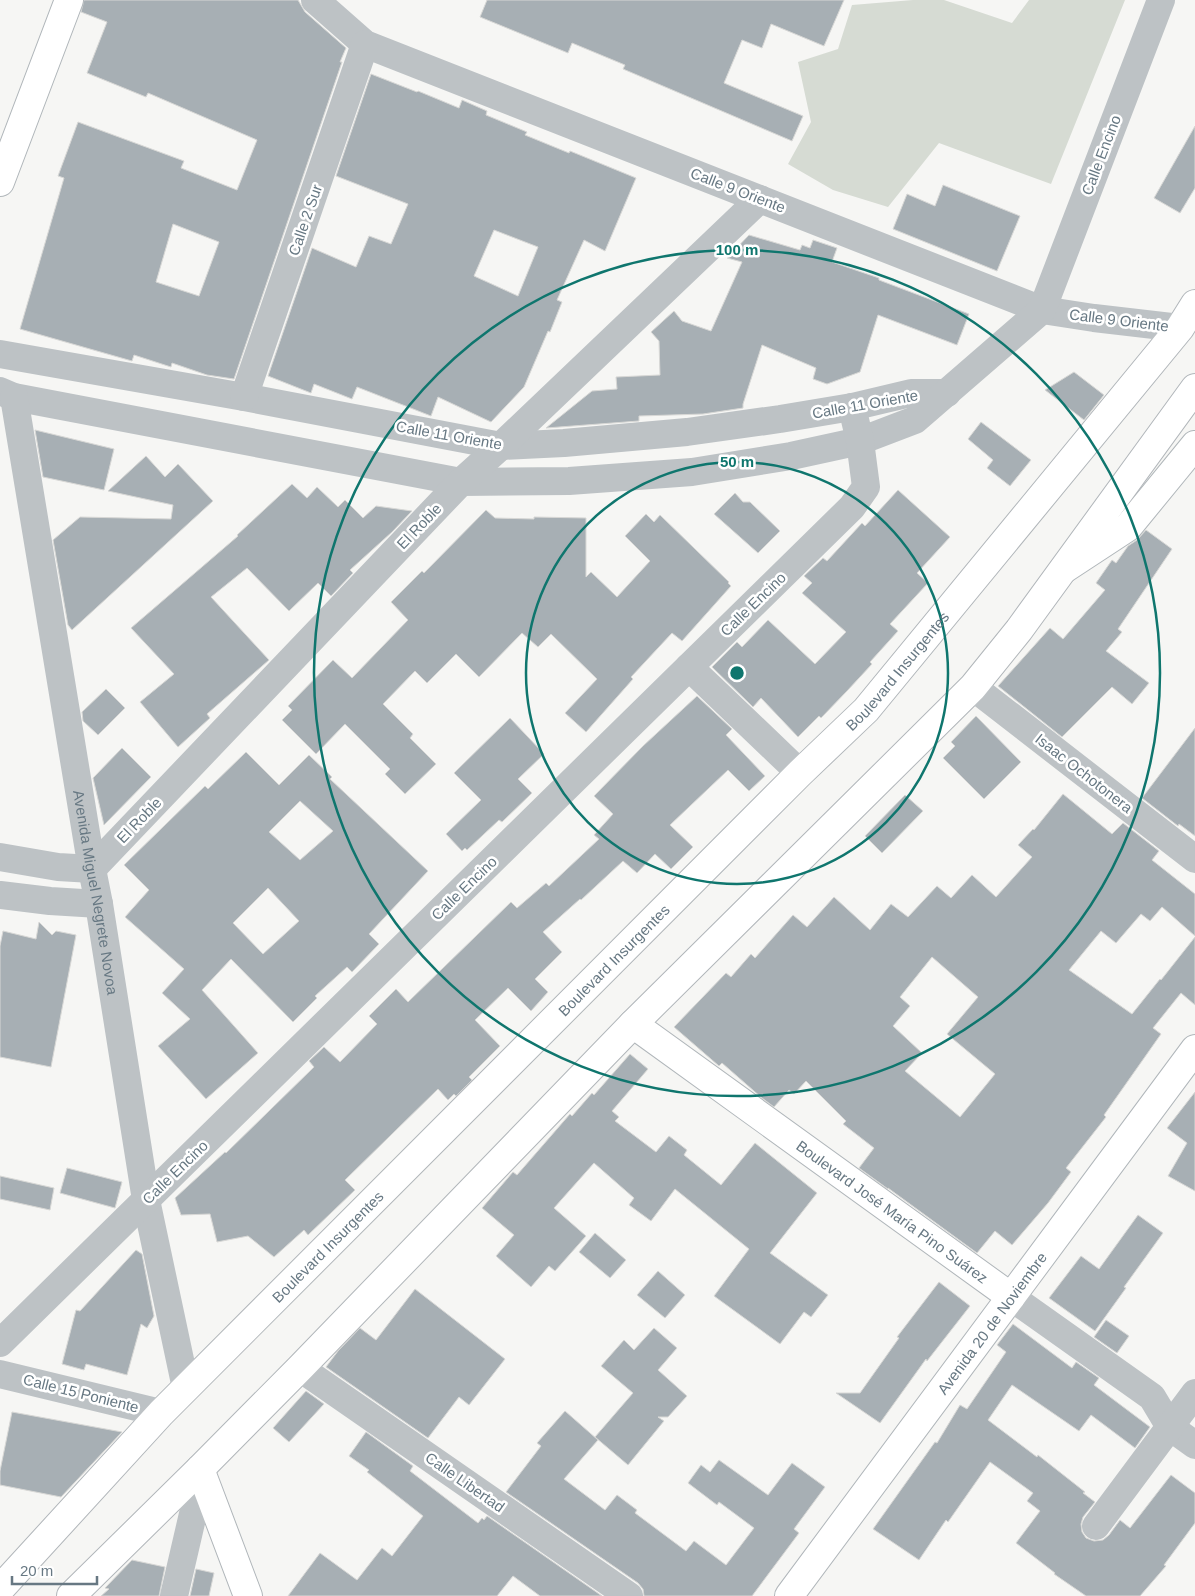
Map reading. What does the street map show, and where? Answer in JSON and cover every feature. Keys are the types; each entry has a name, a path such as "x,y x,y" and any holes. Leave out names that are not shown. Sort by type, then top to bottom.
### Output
{"main road":[{"path":"0,182 69,0"},
{"name":"Boulevard Insurgentes","path":"0,1589 161,1413 800,773 866,710 1188,329 1195,304"},
{"path":"70,1596 201,1472 634,1024 973,687 1019,630 1195,388"},
{"path":"1063,570 1128,527 1195,445"},
{"name":"Boulevard José María Pino Suárez","path":"634,1024 1011,1297"},
{"name":"Avenida 20 de Noviembre","path":"788,1596 1195,1049"},
{"path":"201,1472 248,1596"}],"street":[{"name":"Calle 9 Oriente","path":"315,0 365,44 1042,310 1188,329"},
{"name":"Calle Encino","path":"1042,310 1161,0"},
{"name":"Calle 2 Sur","path":"244,396 365,44"},
{"name":"El Roble","path":"92,869 461,482 760,199"},
{"path":"948,393 1042,310"},
{"name":"Calle 11 Oriente","path":"0,354 244,396 501,446 564,443 687,432 780,420 852,407 911,393 948,393"},
{"name":"Calle 11 Oriente","path":"7,394 461,482 569,481 692,472 791,456 860,440 915,420 948,393"},
{"name":"Avenida Miguel Negrete Novoa","path":"7,394 92,869 100,904 146,1200 186,1388"},
{"name":"Calle Encino","path":"0,1343 852,506 866,487 860,440 852,407"},
{"path":"689,667 800,773"},
{"name":"Isaac Ochotonera","path":"973,687 1195,859"},
{"path":"0,857 58,867 92,869"},
{"path":"0,895 100,904"},
{"name":"Boulevard José María Pino Suárez","path":"1011,1297 1152,1397 1170,1427 1195,1445"},
{"name":"Calle Libertad","path":"300,1368 629,1596"},
{"name":"Calle 15 Poniente","path":"0,1374 161,1413"},
{"name":"Boulevard José María Pino Suárez","path":"1152,1397 1192,1401"},
{"path":"1096,1526 1170,1427 1192,1401"},
{"path":"174,1596 201,1472"}],"shaded area":[{"path":"913,0 944,0 1012,23 1029,0 1125,0 1051,184 939,143 888,207 833,190 788,164 811,122 798,62 838,49 852,5"}],"building":[{"path":"84,0 298,0 305,12 346,48 234,379 207,375 172,363 171,367 134,355 132,361 20,329 64,178 58,176 78,122 184,161 181,168 237,190 257,140 148,93 146,97 87,73 107,22 81,12","holes":["173,224 219,242 199,296 156,282"]},
{"path":"487,0 844,0 824,46 771,24 762,48 742,40 724,83 803,116 792,141 623,69 625,65 572,43 568,53 480,17"},
{"path":"371,74 459,108 462,100 487,111 486,115 527,132 525,135 636,178 605,251 584,240 557,300 562,302 550,332 548,331 524,387 491,422 438,397 431,416 357,387 352,399 314,384 311,393 268,376 312,248 356,267 369,236 391,244 408,204 336,176","holes":["494,230 538,247 518,296 474,276"]},
{"path":"1195,126 1195,188 1180,213 1154,198"},
{"path":"943,185 1020,216 997,271 893,229 907,194 935,206"},
{"path":"749,235 800,250 802,245 810,248 813,240 837,248 832,262 879,278 879,280 969,314 957,345 878,315 860,372 827,384 813,379 816,368 762,345 743,408 703,414 639,416 639,421 546,428 592,391 617,389 616,377 660,375 659,341 651,332 674,311 682,321 711,331 742,262 727,258"},
{"path":"1074,372 1104,395 1084,420 1045,390"},
{"path":"981,422 1031,460 1010,486 987,468 993,460 968,439"},
{"path":"35,430 114,449 104,490 43,477"},
{"path":"146,456 165,477 178,464 213,501 72,630 68,625 53,540 80,517 171,519 173,505 108,491"},
{"path":"292,484 307,498 317,487 338,507 345,500 363,518 376,506 412,511 350,570 353,573 331,596 318,583 289,611 247,568 211,597 269,660 207,714 210,718 178,747 140,702 174,674 131,628 238,536"},
{"path":"898,490 950,537 917,573 928,583 890,624 898,631 870,662 872,664 847,691 821,718 819,716 798,737 761,698 753,707 712,667 737,642 742,647 768,620 815,664 846,632 802,593 812,583 804,576 823,558 827,561 862,523 865,526"},
{"path":"735,493 743,502 750,502 780,531 758,553 714,514"},
{"path":"486,510 495,518 586,518 586,577 591,572 617,597 650,561 625,536 646,514 654,522 660,515 731,586 682,641 672,633 631,677 633,679 586,732 565,713 597,679 551,634 538,647 522,633 479,677 456,654 427,683 415,671 383,704 413,734 410,738 436,764 405,794 385,774 390,769 345,724 316,754 282,720 292,710 288,706 333,660 352,678 408,620 391,602 422,571 424,573"},
{"path":"1146,530 1172,549 1118,629 1122,632 1106,651 1149,683 1132,704 1112,687 1062,737 998,686 1050,628 1063,639 1105,590 1096,583 1112,560 1116,563 1128,546"},
{"path":"106,689 125,708 98,735 83,721 82,712"},
{"path":"697,696 732,729 726,735 765,776 749,791 728,770 670,825 693,847 671,869 655,854 637,873 623,861 543,932 562,952 535,979 548,992 531,1011 508,988 475,1020 500,1046 469,1077 472,1080 456,1096 454,1094 448,1100 438,1089 345,1180 355,1190 308,1235 304,1230 274,1257 248,1236 217,1242 210,1214 181,1215 175,1198 226,1153 314,1067 309,1061 324,1047 340,1062 377,1024 369,1016 396,989 408,1002 511,902 517,908 546,883 549,886 599,839 594,835 613,814 594,796 643,746"},
{"path":"976,716 1021,762 984,799 943,758 955,746 951,742"},
{"path":"510,718 544,754 518,779 532,793 502,822 499,820 467,850 465,848 462,851 446,834 481,800 454,773"},
{"path":"1195,728 1195,836 1179,824 1178,826 1142,798"},
{"path":"122,748 151,777 104,825 93,778"},
{"path":"246,752 279,785 309,755 332,777 330,779 428,871 369,934 379,944 352,972 347,967 315,996 317,998 293,1022 231,959 202,990 258,1053 206,1099 158,1046 190,1019 162,993 184,969 125,917 149,890 124,865 205,786 208,789","holes":["300,801 333,831 300,860 269,832","268,888 299,921 263,954 233,923"]},
{"path":"1063,794 1112,834 1123,823 1159,851 1152,860 1195,894 1195,936 1162,907 1150,921 1141,914 1116,943 1101,931 1069,970 1132,1014 1195,937 1195,1005 1181,993 1153,1028 1161,1034 1104,1115 1106,1117 1066,1168 1071,1172 1048,1203 1012,1245 995,1231 977,1253 859,1168 874,1148 843,1124 846,1121 806,1081 794,1094 789,1090 774,1107 722,1063 719,1066 674,1027 726,973 731,977 751,954 755,958 793,915 807,927 834,897 870,930 891,904 908,917 937,886 951,898 972,875 996,897 1032,857 1018,845 1034,830","holes":["932,957 978,997 947,1034 995,1074 960,1117 905,1071 922,1053 893,1026 910,1006 900,997"]},
{"path":"905,795 923,811 882,853 865,836"},
{"path":"39,922 52,935 56,931 76,935 51,1067 0,1057 0,946 3,931 36,939"},
{"path":"630,1054 648,1069 612,1111 619,1117 615,1121 656,1152 669,1136 687,1150 684,1155 721,1185 755,1143 817,1193 770,1253 828,1295 811,1317 804,1312 780,1344 714,1296 749,1249 675,1189 651,1221 629,1205 634,1198 594,1163 554,1208 586,1236 555,1271 549,1266 531,1287 496,1256 514,1235 482,1208 513,1172 517,1175 570,1114 572,1116 592,1093 594,1095"},
{"path":"1195,1092 1195,1191 1168,1176 1187,1143 1167,1128"},
{"path":"67,1168 122,1182 115,1208 60,1193"},
{"path":"0,1176 54,1188 50,1210 0,1199"},
{"path":"1138,1215 1163,1233 1095,1331 1049,1298 1081,1256 1099,1269"},
{"path":"595,1233 626,1260 610,1278 579,1252"},
{"path":"136,1250 142,1254 154,1316 147,1328 141,1324 127,1375 86,1364 84,1370 62,1364 76,1310 80,1311"},
{"path":"658,1271 685,1295 665,1318 637,1295"},
{"path":"939,1282 970,1306 927,1361 926,1359 880,1423 836,1393 860,1393 899,1338 897,1337"},
{"path":"415,1289 505,1359 469,1405 459,1397 428,1438 326,1367 360,1328 376,1340"},
{"path":"1106,1320 1129,1336 1117,1353 1094,1337"},
{"path":"1013,1324 1072,1368 1076,1362 1099,1378 1094,1385 1150,1427 1135,1448 1091,1415 1079,1431 1012,1385 988,1420 1037,1457 1038,1455 1095,1502 1083,1517 1081,1524 1082,1532 1086,1538 1094,1541 1103,1540 1120,1520 1130,1528 1171,1475 1195,1493 1195,1523 1164,1565 1166,1566 1140,1596 1086,1596 1054,1574 1016,1543 1040,1511 1027,1501 1033,1493 990,1462 948,1522 946,1520 919,1560 873,1529 935,1442 937,1443 960,1405 967,1409 1006,1352 997,1345"},
{"path":"654,1328 677,1348 658,1370 687,1396 668,1417 658,1417 664,1421 628,1465 595,1437 633,1393 601,1366 624,1340 634,1350"},
{"path":"306,1391 324,1404 289,1442 273,1428"},
{"path":"565,1411 598,1440 564,1479 605,1510 617,1495 637,1510 635,1513 686,1551 694,1541 726,1565 754,1528 719,1502 717,1505 688,1483 701,1465 710,1472 719,1460 768,1495 792,1463 825,1487 794,1529 799,1533 752,1596 644,1596 643,1589 638,1583 506,1492 541,1446 537,1443"},
{"path":"12,1412 122,1432 61,1497 0,1485 0,1471"},
{"path":"366,1432 413,1466 410,1471 478,1523 487,1516 602,1596 540,1596 513,1576 497,1596 288,1596 320,1553 357,1580 382,1548 392,1556 423,1516 367,1472 369,1470 349,1456"},
{"path":"132,1560 165,1567 159,1596 101,1596 109,1589 105,1588"},
{"path":"196,1569 214,1573 209,1596 190,1596"}]}
